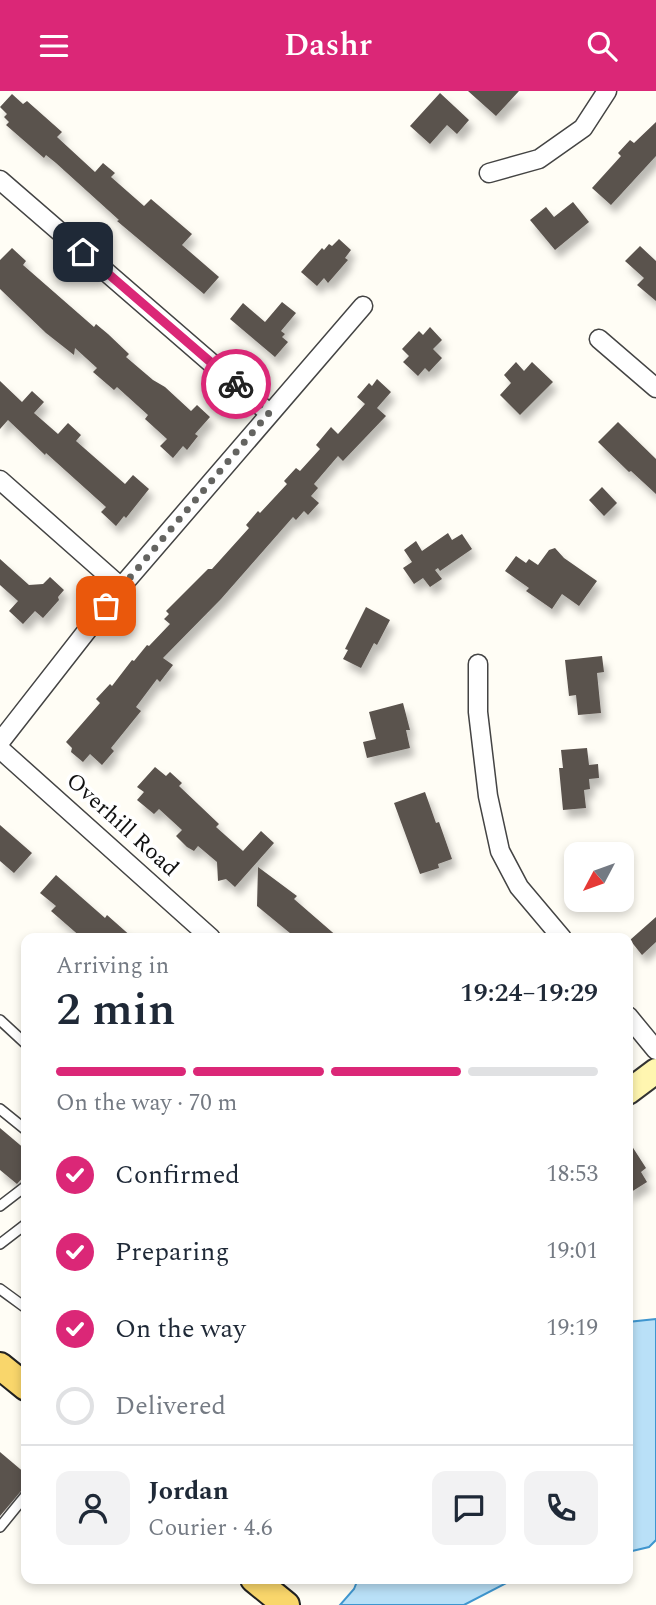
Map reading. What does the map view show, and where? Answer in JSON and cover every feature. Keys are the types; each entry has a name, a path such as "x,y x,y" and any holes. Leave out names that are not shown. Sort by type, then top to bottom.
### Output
{"main road":[{"path":"0,1366 21,1383"},
{"path":"260,1584 286,1605"}],"street":[{"path":"489,173 539,159 583,128 607,91"},
{"path":"0,180 269,413"},
{"path":"0,742 121,587 363,306"},
{"path":"599,339 656,388"},
{"path":"0,480 121,587"},
{"path":"478,664 478,712 488,796 500,851 519,887 558,933"},
{"name":"Overhill Road","path":"0,749 205,933"},
{"path":"633,1022 656,1050"},
{"path":"633,1088 656,1071"}],"lane":[{"path":"0,1020 21,1039"},
{"path":"0,1109 21,1126"},
{"path":"0,1206 21,1190"},
{"path":"0,1244 21,1228"},
{"path":"0,1289 21,1304"},
{"path":"0,1527 21,1501"}],"water":[{"path":"656,1319 656,1540 649,1547 633,1551 633,1321"},
{"path":"356,1584 504,1584 464,1605 340,1605"}],"building":[{"path":"468,91 519,91 496,116"},
{"path":"440,93 469,120 457,134 447,125 430,144 410,126"},
{"path":"12,94 23,104 27,101 62,132 57,137 95,172 103,163 115,173 111,177 144,206 151,199 192,234 182,245 219,277 204,294 117,221 119,220 56,163 46,155 44,158 6,125 9,122 4,117 7,114 0,107"},
{"path":"656,122 656,156 611,205 592,188 621,156 618,153 630,140 634,143"},
{"path":"573,202 589,222 555,250 530,220 546,207 554,217"},
{"path":"339,239 351,250 345,258 348,260 328,283 324,278 317,286 301,272 322,248 324,250 329,244 332,246"},
{"path":"640,246 656,261 656,301 637,285 644,278 625,261"},
{"path":"12,248 26,261 23,265 94,327 96,324 108,334 129,354 126,357 191,411 197,405 210,417 195,434 198,436 187,450 183,446 173,458 160,446 167,439 145,419 148,415 117,387 114,390 93,372 97,368 75,348 74,355 46,333 0,289 0,260"},
{"path":"282,302 296,313 281,331 285,334 282,337 288,342 275,357 230,319 243,303 265,322"},
{"path":"430,327 442,340 433,349 442,358 429,372 425,368 418,376 403,362 409,356 402,349 419,331 423,335"},
{"path":"516,362 524,371 532,362 553,382 520,415 500,395 511,383 504,375"},
{"path":"377,379 391,392 377,408 386,416 343,461 338,456 314,484 318,488 311,496 319,503 308,515 304,511 296,520 293,517 221,599 163,658 173,665 160,682 157,679 136,707 141,711 111,748 114,751 102,765 90,754 83,762 71,752 72,748 66,742 100,703 96,699 110,684 112,686 132,660 134,661 170,624 164,619 169,614 166,611 208,569 212,569 249,528 246,525 258,511 260,513 287,484 284,481 296,468 300,471 320,449 316,445 331,427 338,434 365,404 357,397 369,383 372,386"},
{"path":"0,381 22,402 32,391 44,402 34,413 58,434 68,423 81,435 76,441 125,484 133,475 149,489 126,518 124,516 116,526 101,512 106,507 8,420 0,429"},
{"path":"618,422 656,459 656,494 598,442"},
{"path":"602,487 617,503 604,516 589,500"},
{"path":"448,533 452,540 462,534 472,549 440,571 438,568 435,570 442,579 430,587 423,578 414,584 403,568 412,562 404,550 416,541 422,551"},
{"path":"555,548 564,558 597,581 579,606 562,594 552,609 526,591 529,588 505,571 516,556 526,563 529,559 538,565 549,550"},
{"path":"0,559 29,585 43,584 50,577 64,590 43,618 35,611 23,624 9,611 18,601 0,585"},
{"path":"366,607 390,620 361,668 343,659 348,650 345,649"},
{"path":"602,656 604,672 597,673 601,713 578,715 576,695 569,696 565,660"},
{"path":"403,703 410,730 406,730 410,748 367,758 363,742 376,739 369,712"},
{"path":"587,748 589,765 598,764 599,778 589,779 590,789 584,790 586,808 563,810 559,768 563,768 561,750"},
{"path":"155,767 166,776 170,772 182,783 179,786 219,824 216,827 243,851 261,831 274,843 235,887 226,879 218,881 217,862 198,846 194,851 187,847 176,836 182,830 159,809 154,814 137,800 144,792 137,787"},
{"path":"425,792 452,859 438,864 439,868 420,874 394,803"},
{"path":"0,825 32,853 14,873 0,861"},
{"path":"258,867 297,896 294,899 333,933 290,933 257,906"},
{"path":"56,875 105,918 107,915 127,933 76,933 51,911 56,906 40,893"},
{"path":"656,917 656,942 642,955 633,944 633,937"},
{"path":"0,1128 21,1146 21,1180 17,1184 0,1170"},
{"path":"633,1148 646,1168 641,1172 647,1182 633,1191"},
{"path":"0,1452 21,1470 21,1491 0,1516"}],"way so far":[{"path":"106,606 269,413 236,384"}],"route":[{"path":"83,252 236,384"}]}
